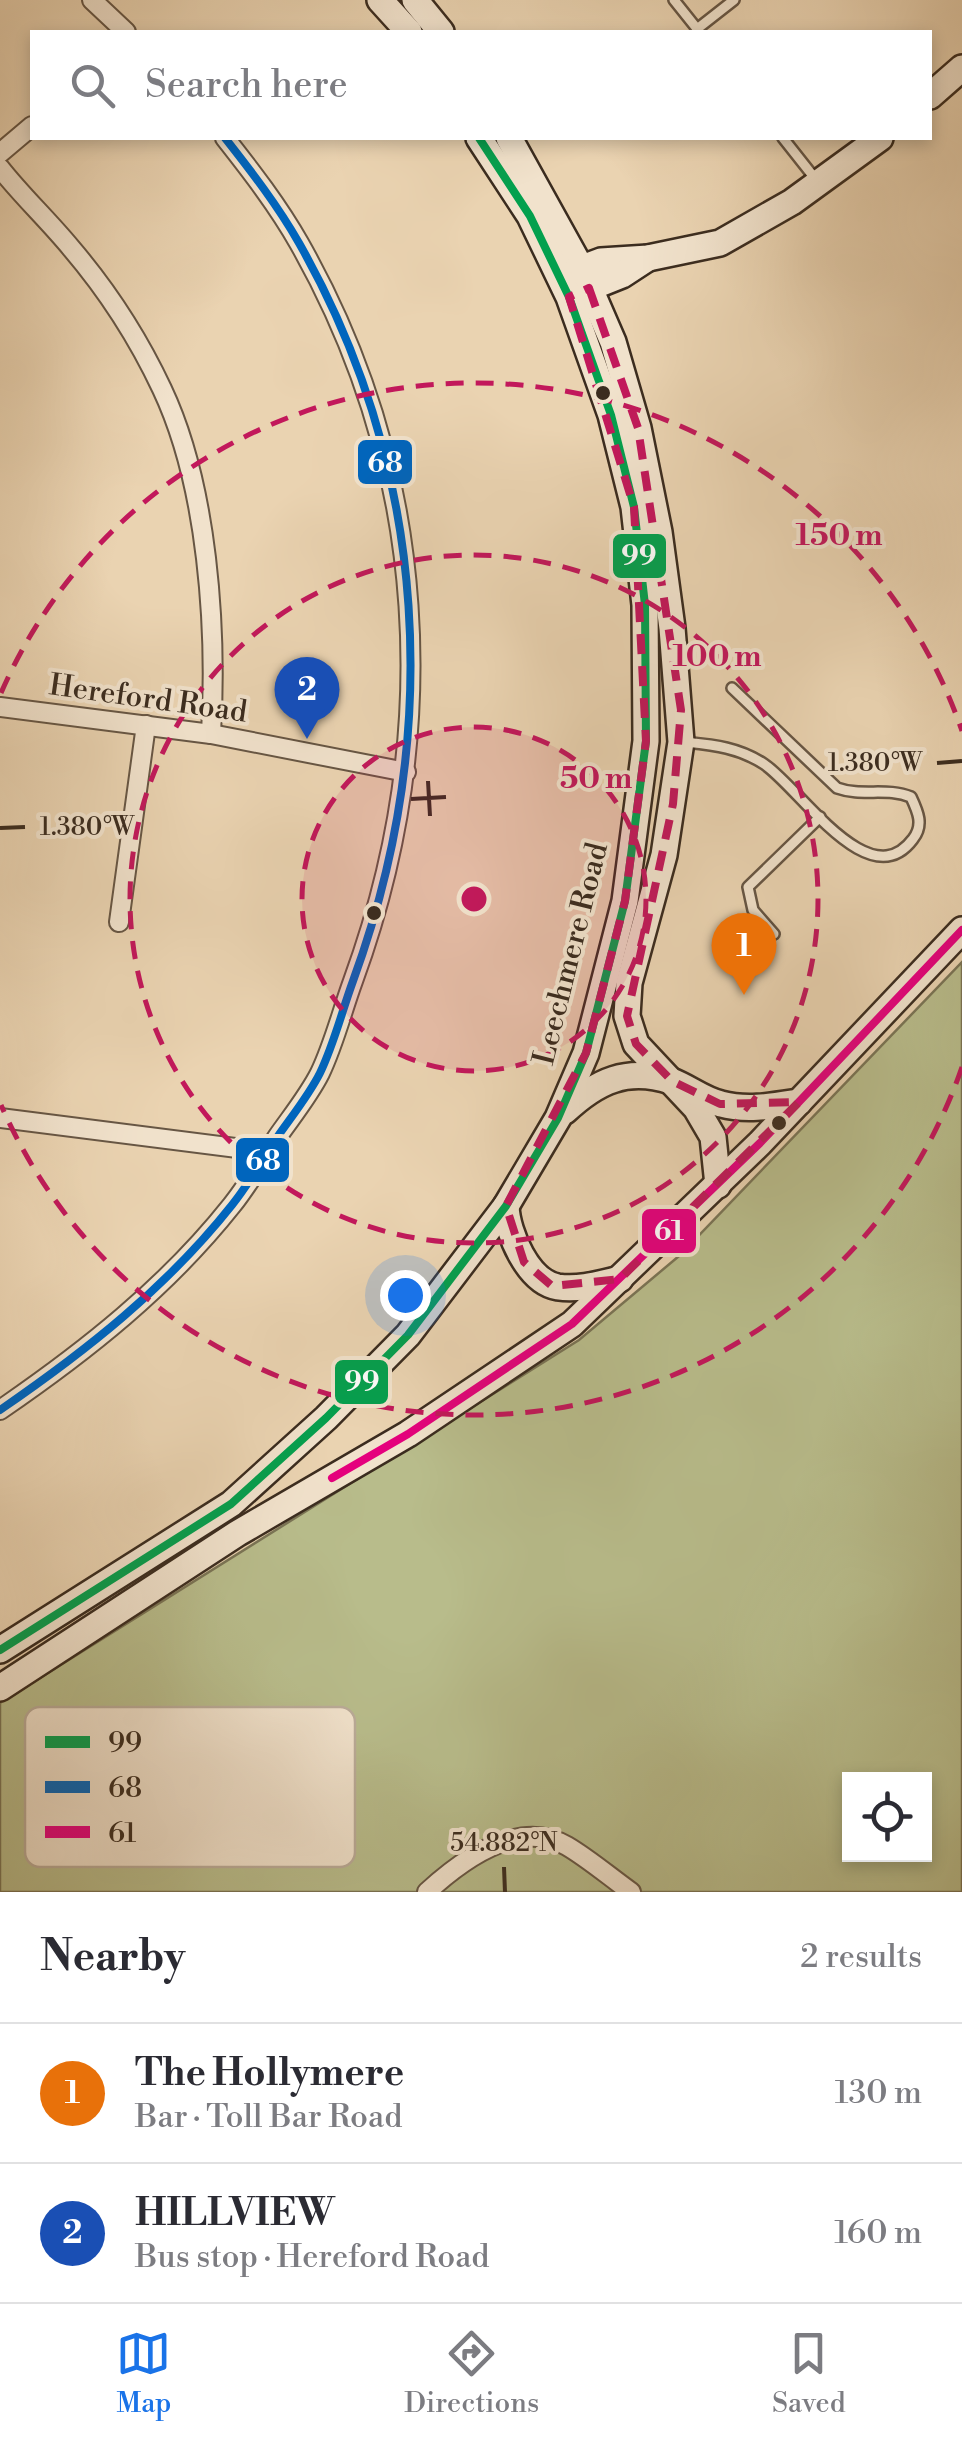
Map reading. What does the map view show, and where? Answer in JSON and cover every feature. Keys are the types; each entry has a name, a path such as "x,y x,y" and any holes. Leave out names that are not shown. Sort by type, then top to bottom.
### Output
{"main road":[{"path":"380,0 406,30"},
{"path":"415,0 438,30"},
{"path":"932,94 962,68"},
{"name":"Leechmere Road","path":"480,140 612,342 633,411 659,532 681,742 664,855 629,983 628,1016 636,1044 696,1108 713,1138 718,1185"},
{"name":"Leechmere Road","path":"0,1650 231,1504 326,1418 408,1334 506,1206 558,1118 586,1053 625,901 646,741 645,605 634,507 575,282 511,140"},
{"path":"575,282 614,258 648,258 720,242 819,183 877,140"},
{"path":"0,1688 238,1533 408,1434 572,1324 760,1143 962,930"},
{"path":"558,1118 590,1087 640,1075 672,1081 720,1104 754,1108 799,1102"},
{"path":"506,1206 507,1224 524,1262 552,1286 578,1288 620,1279"}],"street":[{"path":"92,0 124,30"},
{"path":"0,153 30,128"},
{"path":"0,1410 72,1360 181,1264 234,1203 320,1074 382,893 397,831 406,772 411,647 407,576 380,438 360,371 298,241 226,140"},
{"path":"0,168 72,249 117,312 163,390 192,478 206,569 215,664 211,734"},
{"name":"Hereford Road","path":"0,706 211,734 406,772"},
{"path":"120,922 146,725"},
{"path":"0,1118 268,1152"},
{"path":"428,1892 478,1854 509,1839 538,1837 564,1844 631,1892"}],"lane":[{"path":"674,0 698,30 734,0"},
{"path":"785,140 819,183"},
{"path":"681,742 732,747 766,765 867,855 887,859 904,851 918,832 920,816 912,797 895,791 853,794 838,788 732,688"},
{"path":"774,934 753,910 748,887 820,817"}],"highlighted area":[{"path":"589,288 638,428 681,710 673,804 627,1016 636,1044 672,1081 720,1104 799,1102 620,1279 552,1286 524,1262 506,1206 586,1053 625,901 646,741 634,507 569,297"}],"green space":[{"path":"962,962 962,1892 0,1892 0,1703 579,1340 679,1256"}],"transit line":[{"name":"68","path":"0,1410 94,1341 180,1263 238,1197 306,1097 325,1062 353,981 382,888 401,794 410,700 408,606 397,512 375,420 342,330 299,243 226,140"},
{"name":"99","path":"0,1650 231,1504 326,1418 408,1335 506,1206 558,1118 586,1053 625,901 646,741 645,605 634,507 611,415 569,297 530,216 480,140"},
{"name":"61","path":"332,1478 408,1434 572,1324 760,1143 962,930"}],"place":[{"name":"HILLVIEW","path":"307,739"},
{"name":"The Hollymere","path":"744,995"}]}
